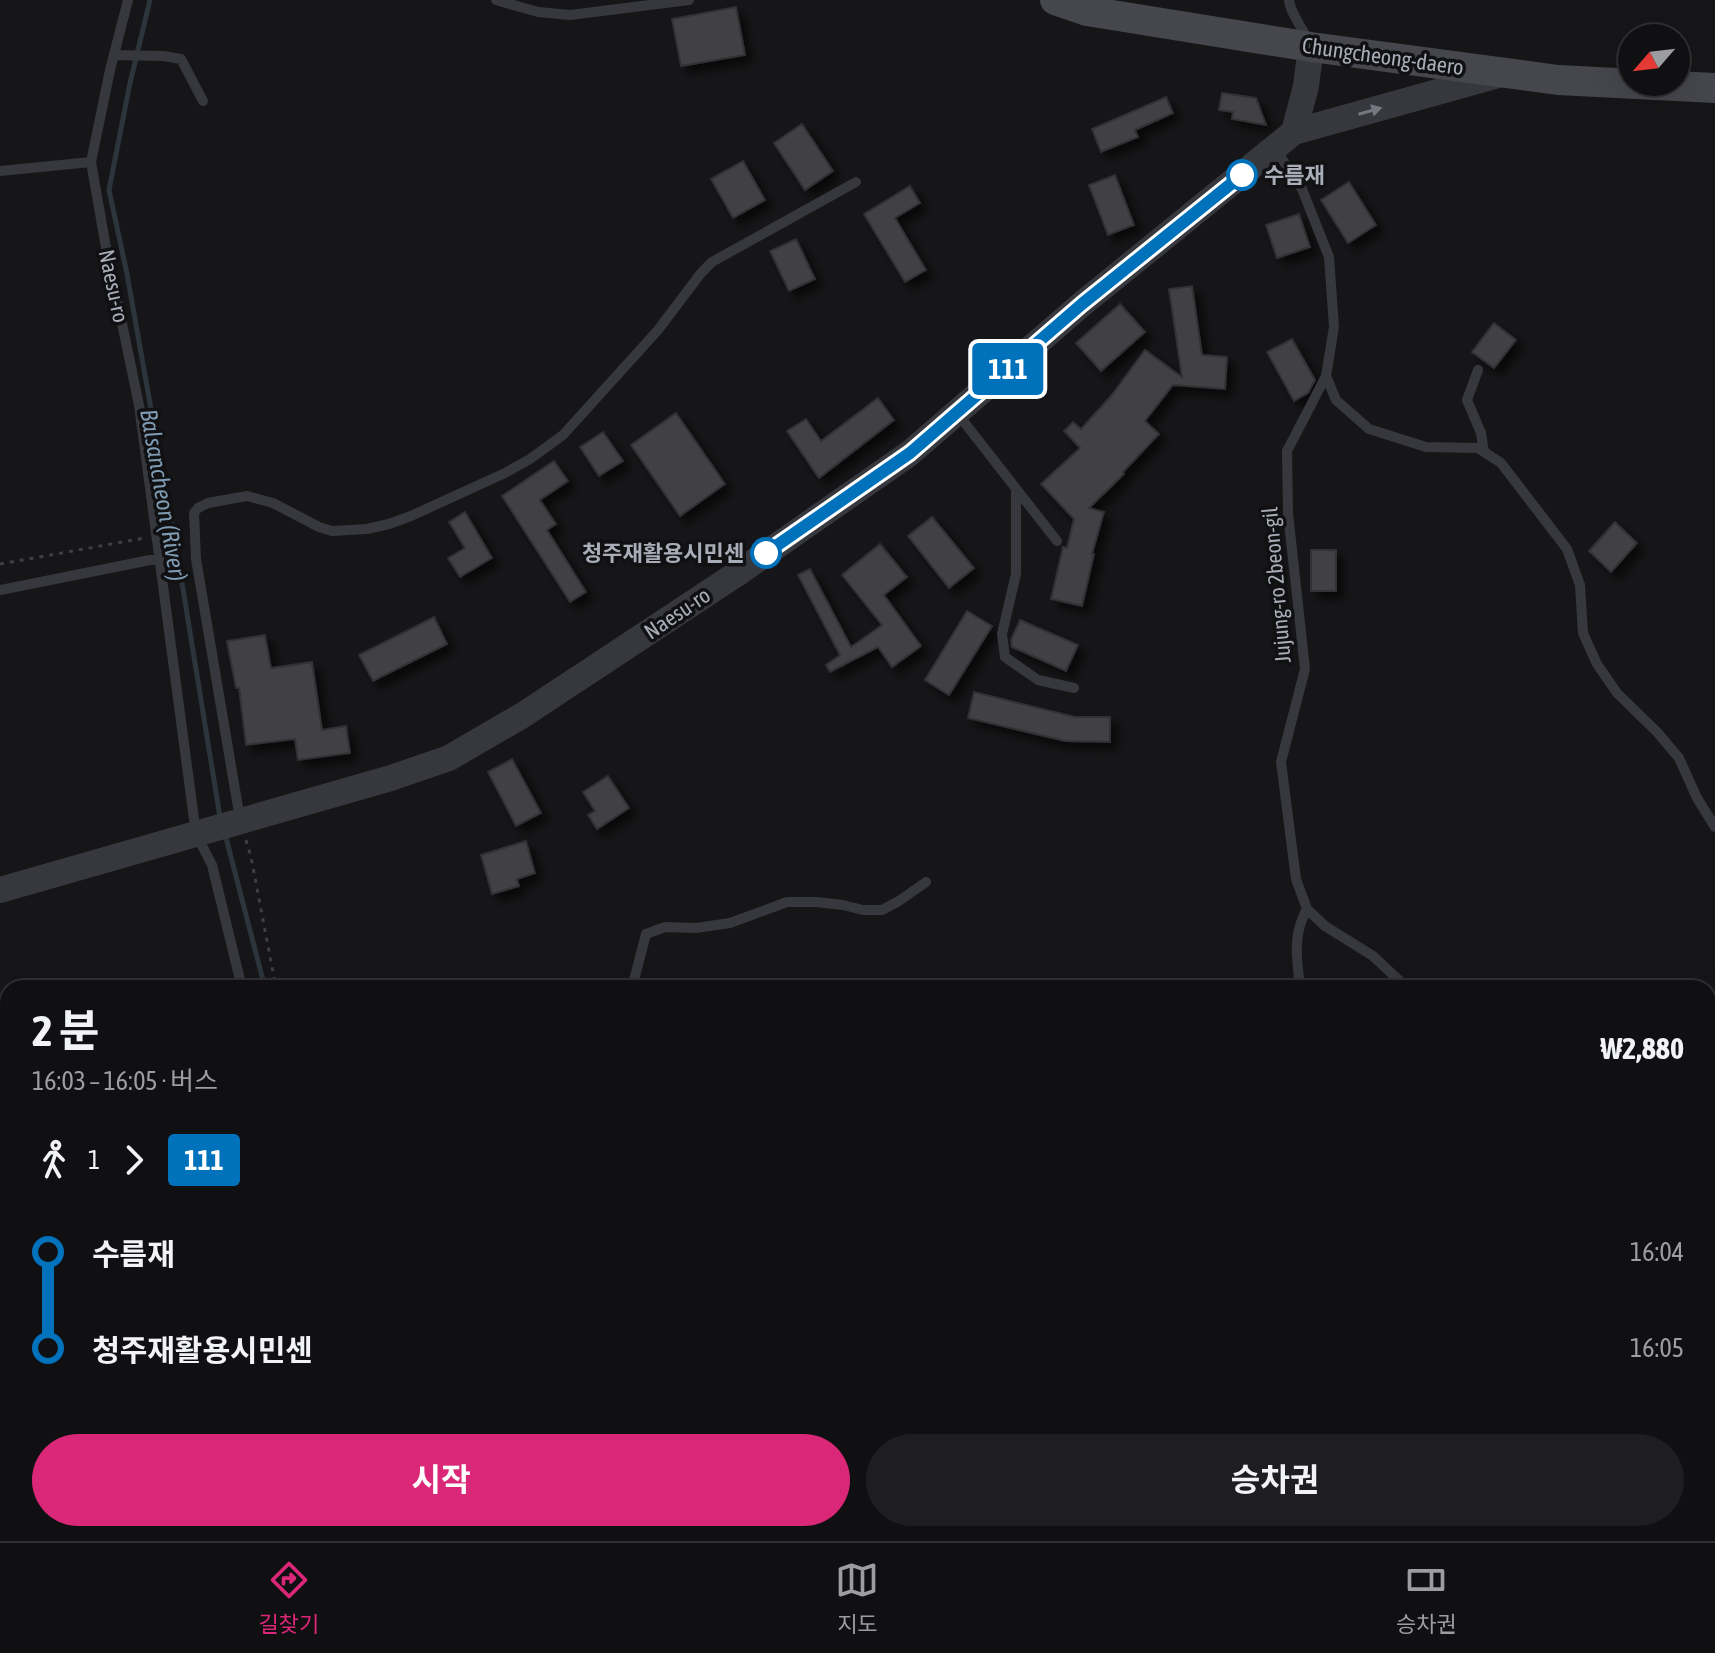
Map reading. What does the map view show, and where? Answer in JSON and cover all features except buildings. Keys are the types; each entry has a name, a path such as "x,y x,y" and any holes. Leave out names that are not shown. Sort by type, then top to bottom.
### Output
{"main road":[{"name":"Chungcheong-daero","path":"1055,0 1311,47 1505,73 1558,80 1715,88"}],"street":[{"path":"1284,140 1306,86 1311,47"},
{"path":"1284,140 1505,73"},
{"name":"Naesu-ro","path":"199,833 391,778 449,758 523,715 738,573 910,453 1082,304 1284,140"},
{"path":"0,890 199,833"}],"lane":[{"path":"0,171 91,162 119,55 128,0"},
{"path":"496,0 538,12 570,15 689,0"},
{"path":"1289,0 1290,9 1311,47"},
{"path":"119,55 181,59 203,101"},
{"name":"Jujung-ro 2beon-gil","path":"1284,140 1329,257 1334,327 1326,376 1287,451 1288,513 1305,669 1281,762 1296,879 1307,909"},
{"name":"Naesu-ro","path":"91,162 139,405 199,833 212,865 240,980"},
{"path":"237,822 196,559 193,525 194,513 198,508 208,503 247,496 273,503 332,531 367,529 411,516 505,473 563,435 658,330 712,262 856,182"},
{"path":"1478,370 1467,400 1481,433 1484,452"},
{"path":"1326,376 1336,400 1369,429 1426,447 1478,448 1501,463 1567,549 1580,585 1583,633 1597,664 1617,693 1679,758 1697,798 1713,820"},
{"path":"957,413 1057,541"},
{"path":"1016,489 1016,574 1002,634 1005,657 1038,680 1074,688"},
{"path":"0,590 160,558"},
{"path":"634,980 646,934 665,927 696,928 730,923 787,902 816,902 882,910 926,882"},
{"path":"1299,980 1296,943 1299,924 1307,909 1325,926 1373,956 1398,980"}],"path":[{"path":"0,564 157,536"},
{"path":"237,822 251,857 274,980"}],"waterway":[{"name":"Balsancheon (River)","path":"150,0 109,190 183,589 220,817"},
{"name":"Balsancheon (River)","path":"225,834 263,980"}],"bus line":[{"name":"111","path":"766,553 910,453 1082,304 1242,175"}],"place":[{"name":"수름재","path":"1242,175"},
{"name":"청주재활용시민센","path":"766,553"}]}
